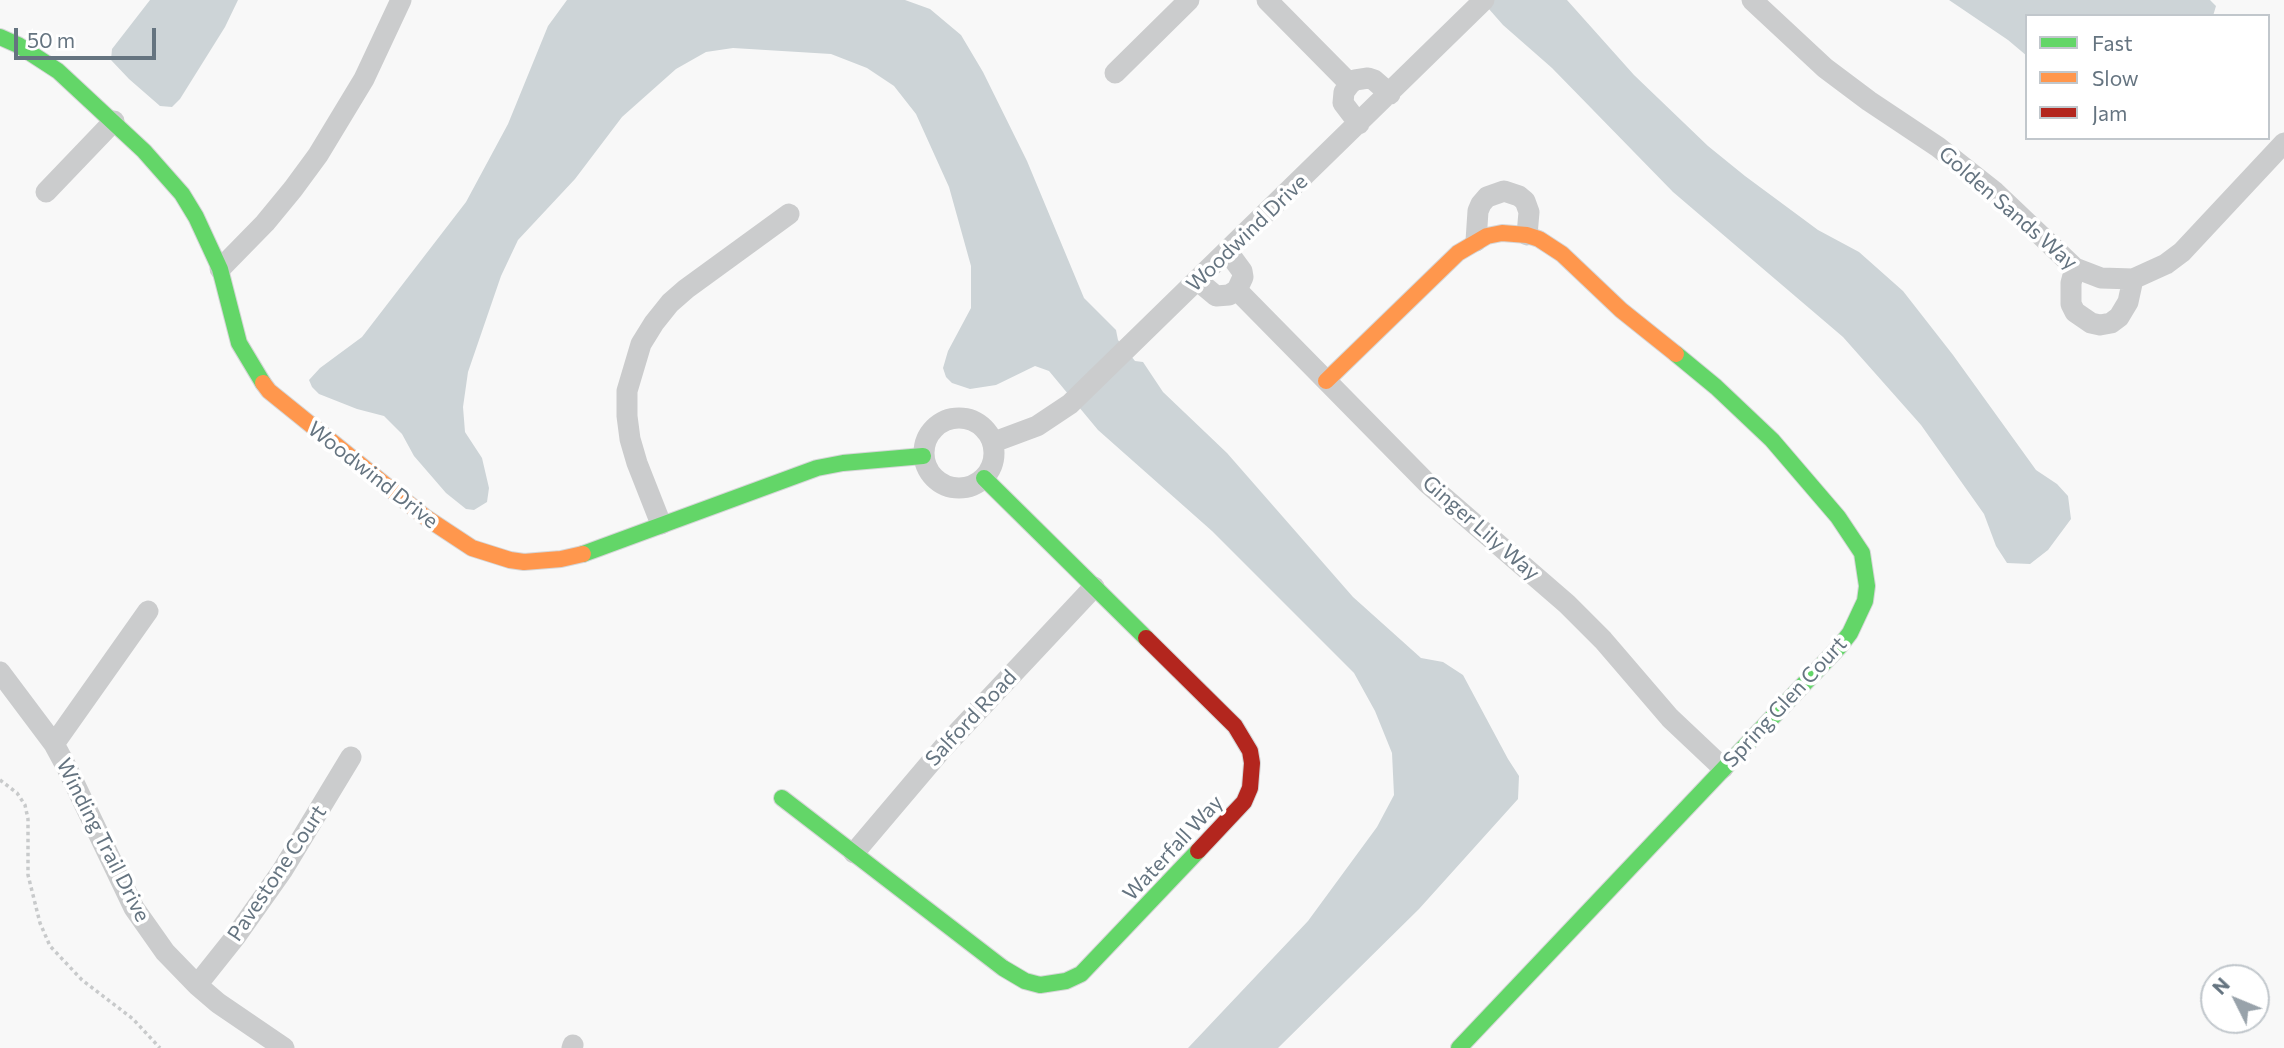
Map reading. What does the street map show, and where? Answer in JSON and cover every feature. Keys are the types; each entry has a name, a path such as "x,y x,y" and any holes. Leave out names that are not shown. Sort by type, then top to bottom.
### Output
{"street":[{"path":"220,269 265,223 318,155 364,79 401,0"},
{"path":"1115,73 1189,0"},
{"path":"1267,0 1350,83"},
{"name":"Woodwind Drive","path":"993,442 1037,426 1070,404 1482,2"},
{"name":"Golden Sands Way","path":"1764,4 1825,68 1938,146 2018,213 2075,268 2101,278 2133,279 2166,264 2182,252 2284,143"},
{"name":"Woodwind Drive","path":"0,37 18,45 58,71 114,121 182,194 203,230 220,269 239,343 269,391 383,484 456,539 489,555 524,562 580,555 817,468 923,456"},
{"path":"1359,124 1343,103 1344,92 1350,83 1360,78 1368,78 1390,94"},
{"path":"46,192 114,121"},
{"path":"1476,241 1481,204 1487,197 1504,191 1525,201 1529,212 1527,235"},
{"path":"661,524 637,463 627,416 627,391 640,344 670,303 686,289 789,214"},
{"name":"Spring Glen Court","path":"1326,381 1441,268 1476,241 1502,233 1527,235 1539,239 1562,254 1630,317 1752,420 1818,491 1862,553 1867,586 1862,610 1850,633 1459,1048"},
{"path":"1198,281 1216,296 1229,295 1237,290 1243,277 1242,271 1228,252"},
{"path":"2075,268 2071,304 2075,312 2091,323 2100,325 2111,323 2119,317 2128,302 2133,279"},
{"name":"Ginger Lily Way","path":"1237,290 1426,482 1567,604 1603,640 1670,718 1723,768"},
{"path":"954,418 967,418 979,423 988,431 993,442 993,465 975,485 963,488 944,485 934,478 923,456 925,443 931,432 942,421 954,418"},
{"name":"Waterfall Way","path":"782,798 1014,976 1040,985 1073,978 1093,963 1244,802 1252,775 1250,751 1235,726 984,478"},
{"name":"Salford Road","path":"854,853 943,748 1094,587"},
{"path":"54,744 148,611"},
{"name":"Winding Trail Drive","path":"0,672 54,744 134,908 164,952 197,985 242,1021 284,1048"},
{"name":"Pavestone Court","path":"197,985 274,882 351,757"}],"path":[{"path":"0,780 17,793 26,806 32,895 50,946 63,963 133,1019 160,1048"}],"shaded area":[{"path":"150,0 238,0 225,27 180,99 172,107 160,106 111,60 112,49"},
{"path":"567,0 905,0 930,9 961,35 983,72 1027,161 1084,298 1116,330 1118,340 1135,361 1143,362 1163,392 1227,453 1353,597 1421,658 1443,662 1463,675 1519,776 1518,799 1419,909 1278,1048 1188,1048 1308,921 1377,827 1394,795 1392,753 1375,711 1354,673 1212,531 1098,430 1049,371 1035,366 996,385 970,389 952,383 946,377 943,368 948,351 971,308 971,266 949,187 916,114 894,86 867,68 831,54 733,48 706,52 676,69 622,117 575,179 518,240 501,276 468,372 463,407 465,432 482,458 489,488 487,502 474,510 466,509 446,493 414,456 402,434 384,416 319,394 312,387 309,380 320,368 362,337 466,202 508,124 548,26"},
{"path":"1481,0 1567,0 1634,75 1708,146 1818,230 1859,252 1903,291 2036,470 2057,484 2068,496 2071,519 2048,550 2030,564 2007,563 1996,546 1984,514 1921,425 1843,337 1673,192 1552,68 1503,25"},
{"path":"1949,0 2210,0 2216,6 2214,14 2025,14 2025,54"}],"traffic: fast":[{"path":"0,37 18,45 58,71 144,151 182,194 220,269 239,343 263,383"},
{"path":"1459,1048 1840,646 1850,633 1865,601 1867,586 1862,553 1838,517 1772,440 1716,387 1676,354"},
{"path":"583,554 817,468 923,456"},
{"path":"984,478 1146,638"},
{"path":"782,798 1003,968 1025,981 1040,985 1066,981 1081,974 1198,851"}],"traffic: slow":[{"path":"1326,381 1458,253 1487,236 1502,233 1539,239 1562,254 1621,310 1676,354"},
{"path":"263,383 269,391 425,517 472,548 524,562 583,554"}],"traffic: jam":[{"path":"1146,638 1235,726 1250,751 1250,788 1244,802 1198,851"}]}
